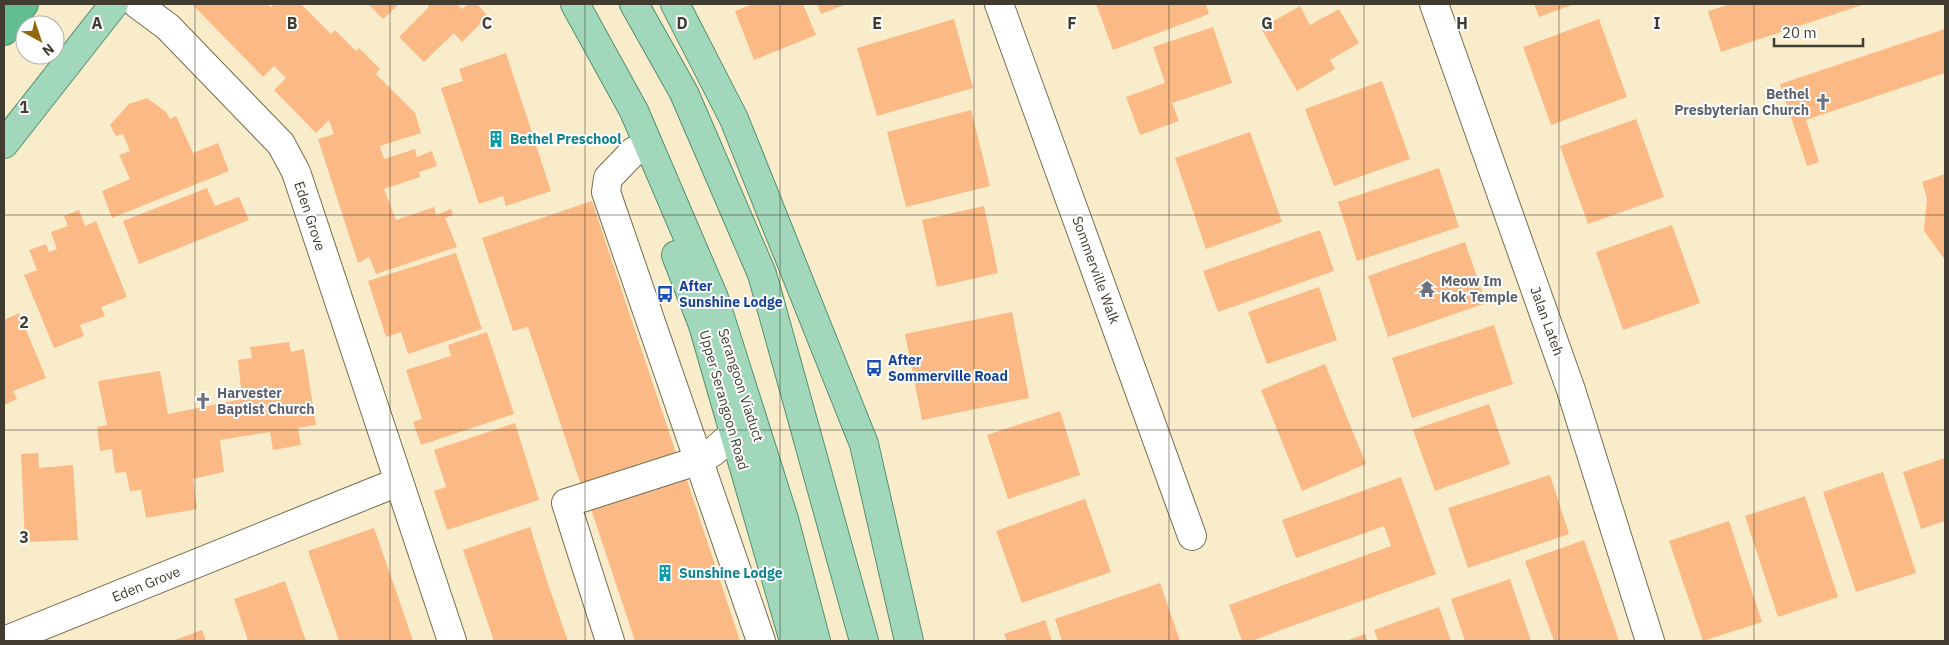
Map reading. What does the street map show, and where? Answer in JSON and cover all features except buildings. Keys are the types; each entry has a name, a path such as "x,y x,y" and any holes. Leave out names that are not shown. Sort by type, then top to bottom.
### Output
{"highway":[{"path":"4,31 24,4"}],"main road":[{"path":"4,144 114,4"},
{"name":"Upper Serangoon Road","path":"556,4 591,63 634,151 702,325 794,641"},
{"name":"Serangoon Viaduct","path":"575,4 634,111 714,298 784,519 816,641"},
{"path":"634,4 684,93 762,274 864,641"},
{"path":"675,4 734,119 864,444 909,641"}],"street":[{"name":"Eden Grove","path":"137,4 168,28 281,144 296,172 452,641"},
{"name":"Sommerville Walk","path":"999,4 1192,536"},
{"name":"Jalan Lateh","path":"1434,4 1571,390 1650,641"},
{"path":"634,151 608,178 606,192 761,641"},
{"path":"610,641 566,502 700,460 713,452 734,433"},
{"name":"Eden Grove","path":"4,641 398,482"}],"place":[{"name":"Bethel Presbyterian Church","path":"1823,102"},
{"name":"Bethel Preschool","path":"496,139"},
{"name":"Meow Im Kok Temple","path":"1427,289"},
{"name":"After Sunshine Lodge","path":"665,294"},
{"name":"After Sommerville Road","path":"874,368"},
{"name":"Harvester Baptist Church","path":"203,401"},
{"name":"Sunshine Lodge","path":"665,573"}]}
